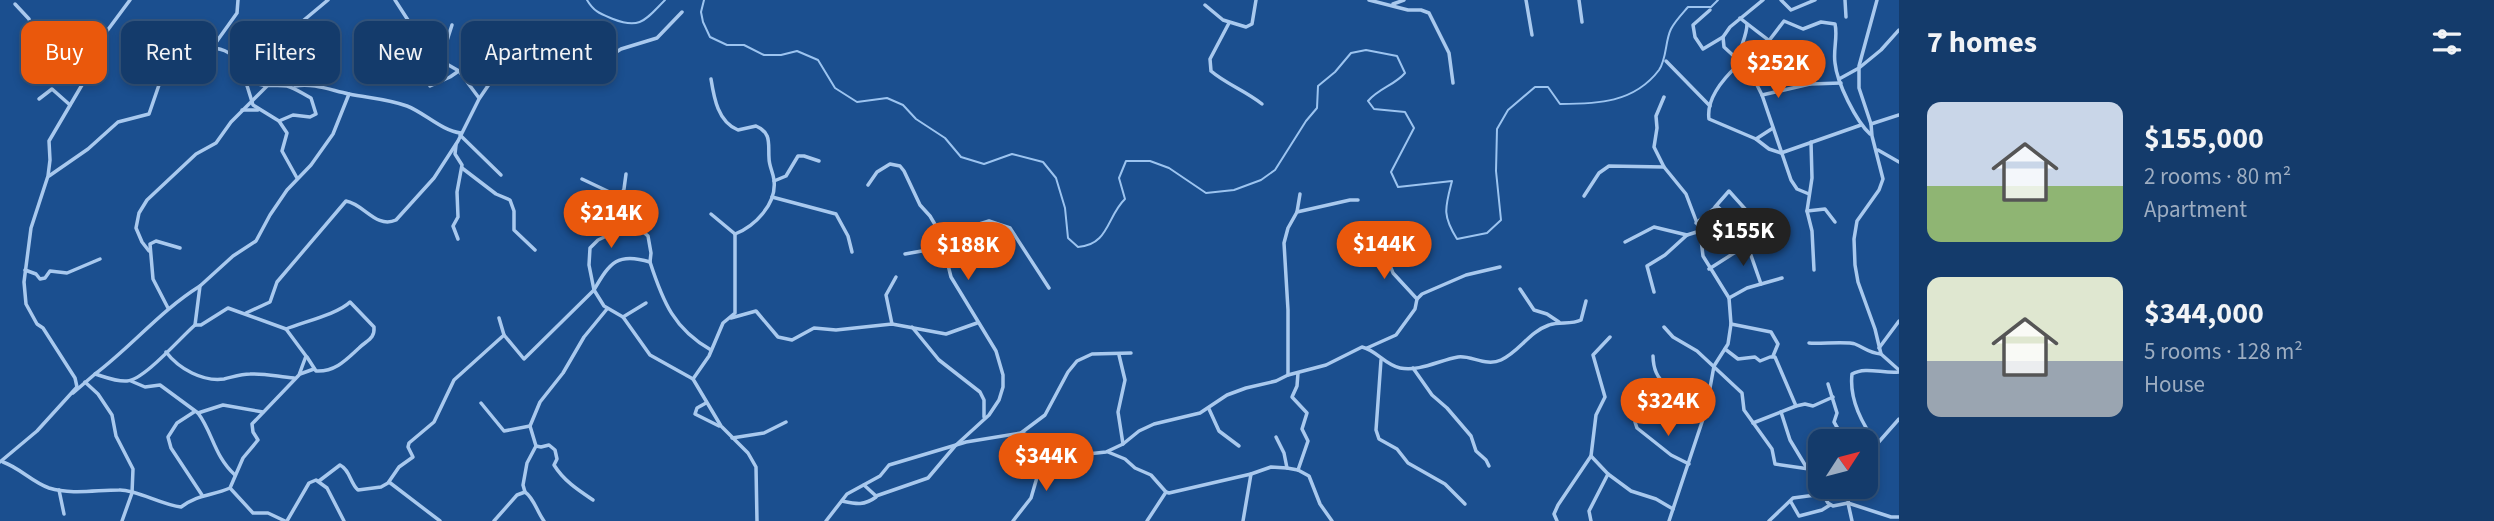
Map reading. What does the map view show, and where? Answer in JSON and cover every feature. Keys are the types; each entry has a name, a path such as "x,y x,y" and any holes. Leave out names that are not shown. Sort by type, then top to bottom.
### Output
{"street":[{"path":"107,31 130,0"},
{"path":"216,42 237,13 238,0"},
{"path":"303,21 328,0"},
{"path":"395,0 409,21"},
{"path":"1205,5 1229,23 1250,26 1256,0"},
{"path":"1369,0 1408,10 1429,12 1449,53 1452,83"},
{"path":"1391,5 1404,0"},
{"path":"1526,0 1532,35"},
{"path":"1579,0 1582,22"},
{"path":"1750,0 1753,7"},
{"path":"1710,10 1693,25 1695,37 1703,49 1723,37 1740,18 1763,0"},
{"path":"1781,0 1791,10 1815,0"},
{"path":"1844,0 1846,17"},
{"path":"1877,0 1859,67 1861,97 1882,169 1882,185 1857,221 1854,239 1858,282 1881,354 1899,371"},
{"path":"16,4 30,21"},
{"path":"616,53 657,38 682,12"},
{"path":"1740,18 1806,75 1810,84"},
{"path":"1768,42 1784,21 1803,29 1821,22 1835,24 1835,65 1840,81 1861,125 1872,136"},
{"path":"1229,23 1210,60 1211,71 1220,79 1249,93 1262,104"},
{"path":"1747,24 1737,59 1738,65 1744,75 1755,81 1762,95 1781,153 1797,189 1809,194"},
{"path":"447,41 452,25"},
{"path":"1762,95 1810,84 1840,81 1881,50 1899,30"},
{"path":"1723,37 1724,47 1737,59"},
{"path":"1666,61 1710,106"},
{"path":"447,64 459,71 479,99"},
{"path":"1738,65 1726,77 1708,114 1712,121 1756,139 1769,149 1781,153 1861,125"},
{"path":"430,86 459,71"},
{"path":"711,79 716,104 724,121 738,130 756,126 766,132 770,148 770,168 774,181 772,197 753,225 734,234"},
{"path":"74,393 77,387 75,378 26,304 25,270 31,229 51,160 49,141 81,84"},
{"path":"48,176 88,149 118,122 149,114 159,84"},
{"path":"246,84 251,102 260,111 279,121 288,133 282,151 297,178"},
{"path":"261,84 294,89 311,98 317,111 312,116 293,115 279,121"},
{"path":"244,313 270,302 277,282 288,273 342,204 349,201 377,220 393,222 434,178 489,84"},
{"path":"168,308 153,279 149,251 136,228 139,213 147,200 196,154 216,143 224,130 267,86"},
{"path":"295,86 321,87 409,107 461,134 501,174"},
{"path":"39,99 51,89 70,105"},
{"path":"286,329 324,314 338,312 350,302 373,325 373,337 344,363 323,371 314,369 294,378 252,424 258,440 243,458 230,488 217,494 202,495 181,507 121,489 107,492 59,490 37,483 1,462 168,308 256,241 270,215 333,134 349,94"},
{"path":"1664,97 1656,116 1654,147 1664,167 1686,194 1700,232 1701,251 1709,269 1729,298 1731,324 1730,337 1714,366 1689,464 1669,521"},
{"path":"242,110 260,111"},
{"path":"1871,124 1899,115"},
{"path":"1756,139 1773,128"},
{"path":"1811,142 1812,178 1807,211 1812,231 1814,270"},
{"path":"456,144 461,168 457,192 458,217 453,226 458,239"},
{"path":"1876,149 1899,163"},
{"path":"774,181 786,176 798,156 819,162"},
{"path":"842,501 859,505 876,496 928,478 984,419 999,400 1003,387 1003,375 996,351 951,277 940,233 920,205 900,166 894,163 886,165 868,185"},
{"path":"1584,196 1599,173 1609,166 1664,167"},
{"path":"461,168 496,194 510,200 514,211 513,230 536,250"},
{"path":"626,174 620,197 622,213 627,223 648,236 650,262 664,300 682,330 711,350"},
{"path":"582,179 620,197"},
{"path":"1696,223 1729,191 1746,210"},
{"path":"1287,375 1288,310 1284,243 1297,212 1300,194"},
{"path":"772,197 836,214 848,236 852,252"},
{"path":"1297,212 1358,200"},
{"path":"1715,206 1737,226"},
{"path":"1807,211 1825,209 1835,222"},
{"path":"711,214 734,234 735,313 731,318"},
{"path":"976,225 989,221 1010,228 1049,288"},
{"path":"627,223 598,240 590,248 589,265 594,290 607,309 623,317 650,355 693,379 721,426 748,453 755,467 757,521"},
{"path":"1625,243 1654,227 1687,235 1700,232"},
{"path":"1709,269 1756,239 1757,230"},
{"path":"1654,292 1647,266 1665,256 1687,235"},
{"path":"149,251 153,241 180,248"},
{"path":"1382,244 1393,273 1417,299"},
{"path":"1747,244 1761,284"},
{"path":"905,254 944,247"},
{"path":"499,318 505,335 521,359 527,358 545,336 594,290 617,261 629,256 650,262"},
{"path":"25,270 36,274 40,279 45,278 50,271 67,273 100,259"},
{"path":"1021,433 1074,457 1106,452 1154,424 1195,415 1246,388 1326,365 1396,335 1415,309 1417,299 1433,288 1466,275 1500,267"},
{"path":"892,324 886,295 896,277"},
{"path":"1729,298 1782,278"},
{"path":"131,381 153,366 195,325 200,286"},
{"path":"1520,289 1537,312 1548,314 1560,323"},
{"path":"1367,348 1381,360 1399,368 1413,368 1458,356 1477,362 1499,361 1542,328 1581,320 1584,317 1586,301"},
{"path":"623,317 646,303"},
{"path":"195,325 201,325 228,308 244,313 286,329 314,369"},
{"path":"544,521 531,498 524,492 527,463 536,446 530,426 540,402 563,373 584,337 607,309"},
{"path":"693,379 711,350 723,323 756,311 778,337 792,340 814,328 835,330 892,324 946,334 977,323"},
{"path":"1879,348 1899,321"},
{"path":"1725,349 1738,359 1755,356 1760,361 1773,356 1778,344 1771,332 1731,324"},
{"path":"912,327 939,360 979,392 984,400 984,419"},
{"path":"1664,327 1673,337 1698,351 1742,393 1744,410 1774,453 1775,464 1808,469"},
{"path":"230,488 253,513 268,513 286,521 309,483 319,481 340,464 347,469 358,490 382,487 399,467 413,457 409,443 434,422 454,380 505,335"},
{"path":"1557,521 1554,514 1558,505 1591,456 1596,415 1605,397 1593,355 1610,337"},
{"path":"1809,343 1851,343 1870,353 1881,354"},
{"path":"166,352 175,362 205,378 222,379 255,374 276,374 294,378"},
{"path":"826,521 850,492 880,476 889,465 956,446 1021,433 1045,415 1068,372 1077,361 1092,354 1131,353"},
{"path":"1119,355 1125,380 1118,412 1123,444"},
{"path":"299,375 306,356"},
{"path":"1653,356 1655,370 1670,386 1682,391 1709,394"},
{"path":"1773,356 1782,369 1796,406"},
{"path":"1381,360 1376,430 1379,439 1397,449 1408,463 1445,484 1465,504"},
{"path":"1413,368 1432,395 1471,436 1476,452 1489,466"},
{"path":"1866,429 1856,406 1851,385 1852,374 1863,369 1884,374 1899,371"},
{"path":"1298,373 1297,386 1292,397 1307,413 1308,418 1302,429 1308,441 1298,470"},
{"path":"95,374 120,382 131,381 145,387 160,385 196,412 206,426 218,455 234,475"},
{"path":"85,382 98,394 114,420 116,436 132,468 132,493 122,521"},
{"path":"1828,384 1838,413 1834,422 1838,429"},
{"path":"1752,423 1796,406 1813,406 1833,397"},
{"path":"481,403 502,430 530,426"},
{"path":"706,403 697,408 695,414 721,426"},
{"path":"202,495 171,448 169,438 177,423 196,412 218,405 265,412"},
{"path":"1209,409 1219,431 1239,446"},
{"path":"1781,412 1790,440 1808,467"},
{"path":"1638,413 1635,422 1637,428 1671,455 1689,464"},
{"path":"1878,443 1899,419"},
{"path":"732,438 764,433 786,422"},
{"path":"1276,437 1284,453 1287,468"},
{"path":"1013,521 1031,498 1047,443"},
{"path":"536,446 549,445 553,448 556,456 554,465 561,476 576,490 593,500"},
{"path":"1106,452 1125,459 1135,468 1151,475 1166,492"},
{"path":"1591,456 1608,474 1631,491 1656,499 1673,509"},
{"path":"1147,521 1166,492 1251,474 1271,467 1298,470 1309,476 1320,503 1332,521"},
{"path":"1243,521 1251,474"},
{"path":"1591,521 1588,513 1608,474"},
{"path":"319,481 327,488 344,521"},
{"path":"389,482 440,521"},
{"path":"494,521 523,485"},
{"path":"863,485 876,496"},
{"path":"59,490 64,514"},
{"path":"517,495 524,492"},
{"path":"1769,521 1793,498 1808,495"},
{"path":"129,502 141,496"},
{"path":"1826,499 1830,505"},
{"path":"1849,499 1852,521"},
{"path":"1791,502 1799,516 1830,505 1848,503 1891,517 1899,517"}],"waterway":[{"path":"587,0 601,14 630,23 642,21 665,0"},
{"path":"704,0 701,12 710,37 727,45 744,45 764,55 797,51 818,60 835,88 857,102 887,98 903,105 916,119 945,138 961,157 984,164 1012,154 1043,162 1056,178 1065,208 1068,238 1078,247 1088,245 1102,235 1125,199 1119,178 1126,161 1150,161 1169,168 1206,193 1234,190 1261,180 1275,170 1317,108 1318,86 1335,72 1351,53 1366,50 1397,56 1405,73 1368,101 1374,109 1405,112 1414,128 1391,172 1398,187 1452,181 1446,211 1457,239 1487,233 1501,220 1496,171 1497,129 1508,110 1535,87 1548,87 1560,104 1601,102 1638,89 1659,70 1671,29 1688,7 1711,7 1718,0"}]}
